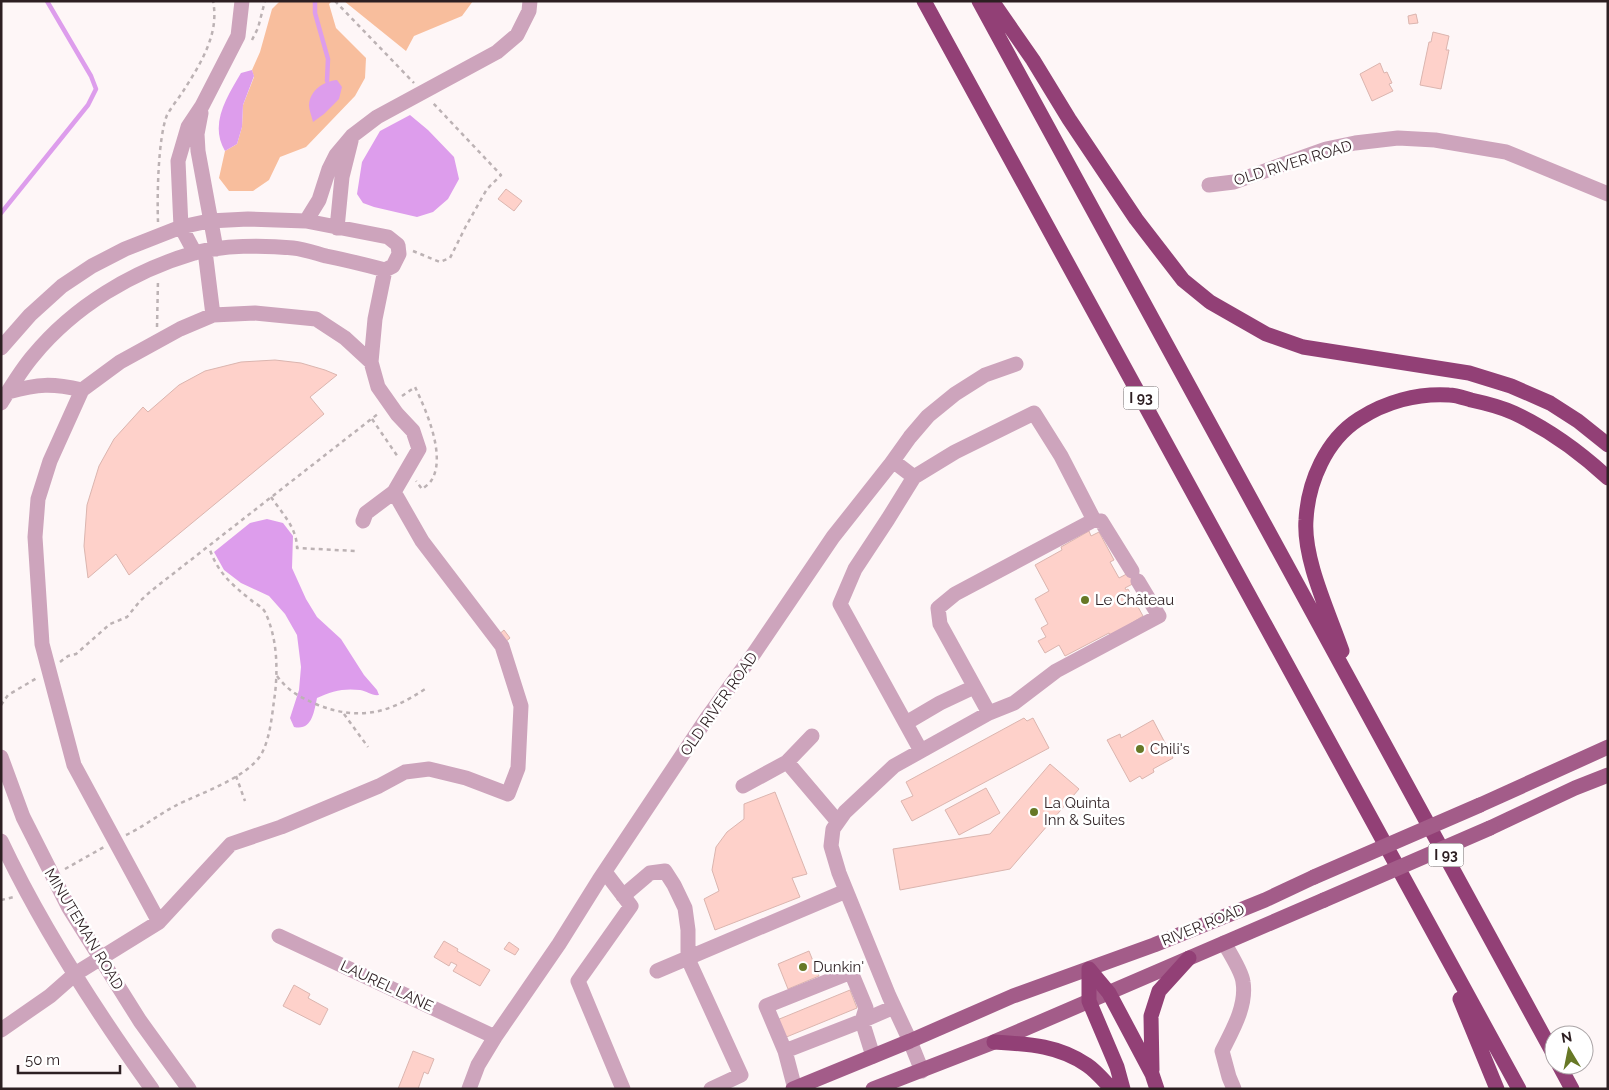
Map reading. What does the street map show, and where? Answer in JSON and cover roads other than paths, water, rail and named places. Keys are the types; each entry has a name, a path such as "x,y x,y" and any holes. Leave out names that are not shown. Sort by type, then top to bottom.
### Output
{"highway":[{"name":"I 93","path":"924,1 1518,1089"},
{"name":"I 93","path":"979,1 1544,1037"},
{"path":"992,1 1033,60 1069,119 1136,219 1183,280 1210,302 1266,334 1303,347 1469,373 1511,386 1550,403 1578,421 1608,445"},
{"path":"1357,692 1315,576 1308,548 1306,521 1310,495 1318,469 1330,447 1347,427 1369,412 1399,400 1423,395 1450,395 1514,413 1579,454 1608,478"},
{"path":"1430,926 1497,1089"},
{"path":"1152,1074 1151,1016 1160,991 1189,958"},
{"path":"1089,969 1109,993 1152,1074 1157,1089"},
{"path":"1089,969 1089,1001 1117,1067 1123,1089"},
{"path":"994,1042 1033,1044 1063,1051 1088,1066 1112,1089"},
{"path":"1565,1075 1572,1089"}],"main road":[{"name":"RIVER ROAD","path":"794,1088 910,1041 1012,996 1154,945 1265,900 1608,747"},
{"name":"RIVER ROAD","path":"873,1089 994,1042 1224,944 1608,775"}],"street":[{"path":"205,251 181,227 178,161 188,127 202,106 238,36 242,1"},
{"path":"306,221 319,200 336,155 352,136 377,117 497,52 517,35 529,11 530,1"},
{"path":"202,106 197,134 198,151 210,221 205,251 212,315"},
{"path":"337,228 342,177 352,136"},
{"name":"OLD RIVER ROAD","path":"1209,185 1234,182 1326,149 1355,143 1398,138 1435,140 1506,152 1608,194"},
{"path":"1,348 30,315 62,286 92,266 125,249 181,227 210,221 248,219 306,221 388,237 398,245 399,254 394,266 385,270 295,248 262,246 205,251 128,279 89,304 57,330 33,356 5,397"},
{"path":"364,521 366,514 394,492 419,449 414,431 397,414 378,387 371,362 375,319 385,270"},
{"path":"159,922 74,765 42,644 35,537 38,499 50,461 82,390 120,362 180,329 212,315 255,313 316,319 345,338 371,362"},
{"name":"OLD RIVER ROAD","path":"469,1089 478,1065 494,1037 559,944 707,718 755,652 833,537 928,416 955,394 985,375 1016,364"},
{"path":"5,397 34,385 60,385 82,390"},
{"path":"921,751 840,604 855,569 914,477 955,452 1034,413 1062,456 1094,520"},
{"path":"893,461 914,477"},
{"path":"3,1025 50,996 75,974 159,922 231,844 281,827 379,786 405,772 429,769 466,778 508,794 518,768 521,706 502,646 422,541 394,492"},
{"path":"922,1071 838,873 831,846 834,829 845,812 894,766 989,713 1014,702 1056,671 1159,616 1101,521 1094,520 955,594 938,608 940,624 989,713"},
{"path":"906,723 940,703 974,687"},
{"path":"743,786 788,762 812,736"},
{"name":"MINUTEMAN ROAD","path":"1,757 23,818 69,908 140,1021 189,1089"},
{"path":"788,762 838,822"},
{"name":"MINUTEMAN ROAD","path":"1,840 27,891 75,974 152,1089"},
{"path":"605,872 631,906 578,981 623,1089"},
{"path":"623,896 650,873 665,872 674,885 685,908 688,959 741,1075 711,1089"},
{"path":"657,971 846,891"},
{"name":"LAUREL LANE","path":"280,936 494,1037"},
{"path":"1224,944 1243,981 1242,1000 1235,1025 1222,1051 1234,1089"},
{"path":"794,1088 785,1051 766,1006 851,972 866,1008 862,1021 873,1056"},
{"path":"785,1051 894,1007"}],"waterway":[{"path":"1,213 88,105 96,89 91,76 47,1"},
{"path":"315,1 315,13 328,59 327,81"}],"place":[{"name":"Le Château","path":"1085,600"},
{"name":"Chili's","path":"1140,749"},
{"name":"La Quinta Inn & Suites","path":"1034,812"},
{"name":"Dunkin'","path":"803,967"}]}
